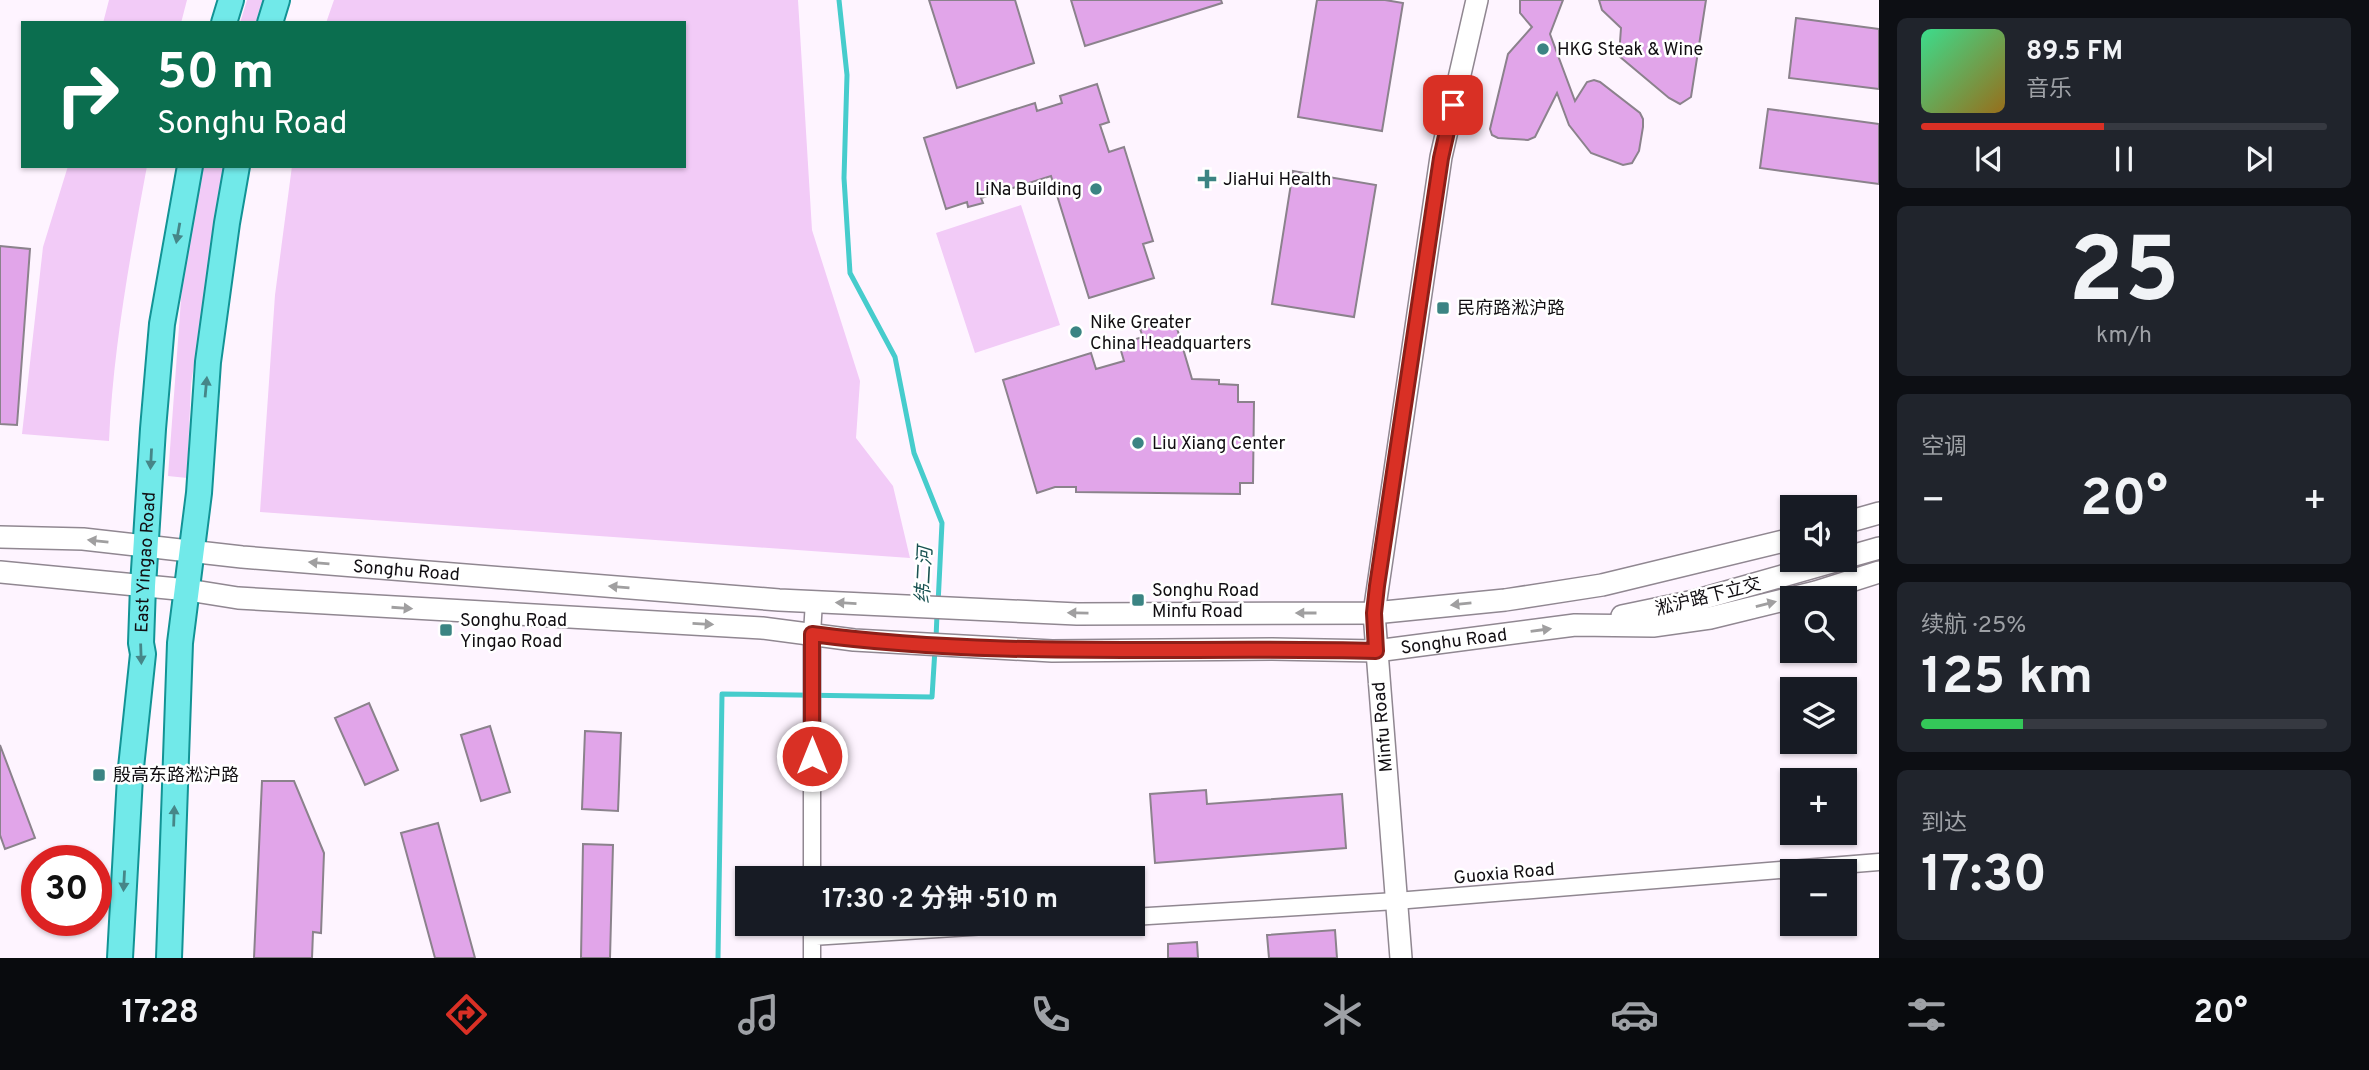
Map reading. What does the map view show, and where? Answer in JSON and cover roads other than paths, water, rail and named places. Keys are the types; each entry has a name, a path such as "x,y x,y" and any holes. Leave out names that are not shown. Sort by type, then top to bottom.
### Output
{"main road":[{"path":"225,21 231,0"},
{"path":"271,21 277,0"},
{"name":"Minfu Road","path":"1401,958 1374,613 1441,158 1477,0"},
{"name":"East Yingao Road","path":"120,958 130,777 143,654 143,586 162,324 190,168"},
{"path":"169,958 180,643 199,493 208,362 237,168"},
{"path":"1857,521 1875,519"},
{"path":"1857,527 1875,519"},
{"name":"Songhu Road","path":"0,537 83,539 190,552 814,601 1077,614 1374,613 1552,594 1602,585 1780,542"},
{"path":"1857,554 1879,548"},
{"name":"淞沪路下立交","path":"1552,594 1631,587 1714,570 1780,552"},
{"name":"Songhu Road","path":"0,572 188,590 238,598 762,628 854,640 1052,651 1376,651 1575,625 1653,626 1710,618 1816,592 1879,572"},
{"name":"淞沪路下立交","path":"1575,625 1694,601 1797,572"}],"street":[{"path":"812,866 814,601"},
{"name":"Guoxia Road","path":"1145,916 1396,901 1879,862"},
{"path":"812,936 812,958"}],"waterway":[{"name":"纬二河","path":"839,0 847,75 844,178 850,273 895,357 914,453 942,523 938,604"},
{"name":"纬二河","path":"936,639 937,614"},
{"name":"纬二河","path":"718,958 722,694 932,697 935,649"}],"place":[{"name":"HKG Steak & Wine","path":"1543,49"},
{"name":"JiaHui Health","path":"1207,179"},
{"name":"LiNa Building","path":"1096,189"},
{"name":"民府路淞沪路","path":"1443,308"},
{"name":"Nike Greater China Headquarters","path":"1076,332"},
{"name":"Liu Xiang Center","path":"1138,443"},
{"name":"Songhu Road Minfu Road","path":"1138,600"},
{"name":"Songhu Road Yingao Road","path":"446,630"},
{"name":"殷高东路淞沪路","path":"99,775"}]}
